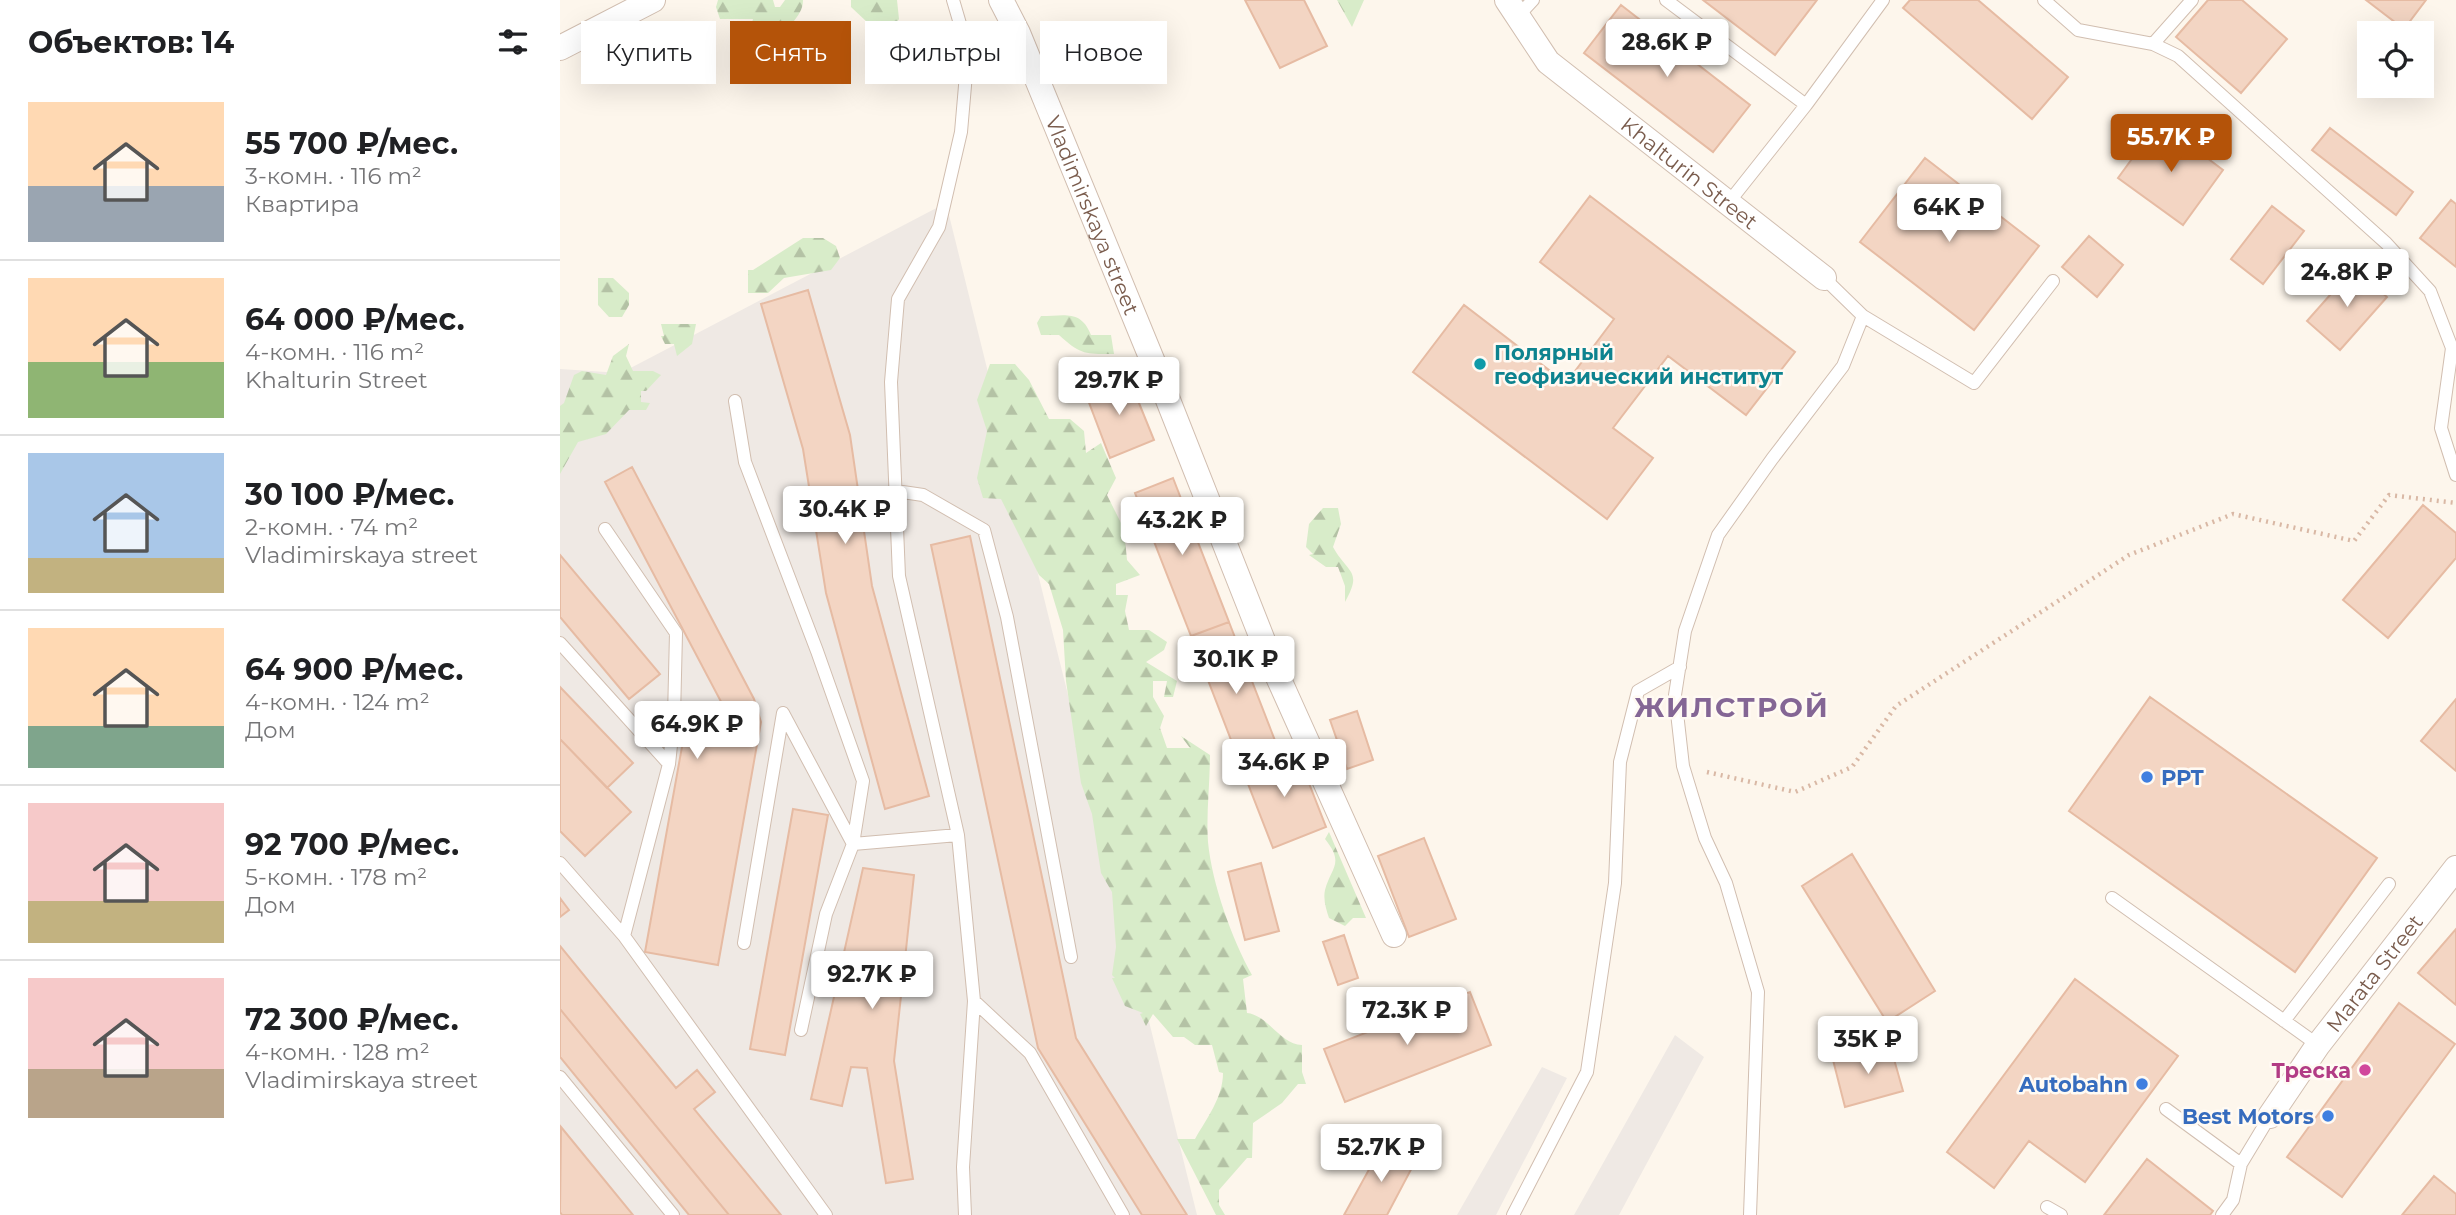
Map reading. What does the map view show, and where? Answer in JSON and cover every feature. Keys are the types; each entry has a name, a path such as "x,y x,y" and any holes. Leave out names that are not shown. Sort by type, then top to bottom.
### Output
{"street":[{"path":"560,48 653,0"},
{"name":"Vladimirskaya street","path":"1001,0 1018,33 1273,666 1394,935"},
{"name":"Khalturin Street","path":"1520,5 1548,62 1824,278"},
{"name":"Marata Street","path":"2270,1116 2318,1045 2456,868"}],"lane":[{"path":"953,0 968,51 961,132 939,227 898,299 891,382 900,576 958,835 974,1001 963,1167 965,1215"},
{"path":"1666,0 1806,105"},
{"path":"1730,202 1806,105 1882,0"},
{"path":"2044,0 2078,30 2153,44 2178,56 2386,243 2430,291 2452,348 2441,428 2456,475"},
{"path":"2153,44 2192,0"},
{"path":"1824,278 1863,316 1974,383 2053,281"},
{"path":"1750,1215 1758,992 1726,883 1706,838 1683,766 1675,695 1685,631 1718,535 1843,366 1863,316"},
{"path":"735,401 745,462 863,781 853,844 826,914 802,1030"},
{"path":"896,491 923,495 984,530 1007,617 1071,957"},
{"path":"605,529 676,633 670,764 624,936"},
{"path":"560,643 670,764"},
{"path":"1514,1215 1587,1072 1615,883 1620,762 1638,691 1680,667"},
{"path":"744,943 783,713 853,844"},
{"path":"853,844 958,835"},
{"path":"560,863 624,936 826,1215"},
{"path":"2284,1021 2389,884"},
{"path":"2112,898 2318,1045"},
{"path":"974,1001 1030,1053 1123,1215"},
{"path":"560,1077 565,1093 673,1215"},
{"path":"2166,1109 2241,1164"},
{"path":"2222,1215 2233,1200 2241,1164 2270,1116"},
{"path":"2047,1206 2062,1215"}],"path":[{"path":"1683,766 1794,792 1852,767 1896,706 2129,555 2233,514 2354,541 2389,495 2456,503"}],"shaded area":[{"path":"946,203 1197,1215 560,1215 560,369 621,373"},
{"path":"1675,1035 1704,1057 1619,1215 1574,1215"},
{"path":"1542,1067 1567,1078 1496,1215 1457,1215"}],"green space":[{"path":"718,0 773,0 775,7 780,7 785,0 803,0 802,8 794,21 720,19 716,7"},
{"path":"851,0 897,0 899,19 866,21 851,7"},
{"path":"1337,0 1364,0 1352,27"},
{"path":"803,238 823,238 836,246 840,258 831,270 784,278 768,293 748,293 748,270 753,270"},
{"path":"598,278 613,278 629,293 629,305 622,317 609,317 598,305"},
{"path":"1041,316 1071,316 1082,321 1091,335 1111,335 1114,354 1084,352 1059,335 1041,335 1037,323"},
{"path":"661,324 696,324 692,344 677,356 674,344 665,344 661,336 664,336"},
{"path":"629,344 626,356 633,371 653,371 661,375 646,391 641,391 641,402 650,403 646,410 629,410 606,434 578,442 560,474 560,406 564,403 574,375 582,371 606,375 613,356"},
{"path":"990,364 1015,364 1029,380 1049,419 1070,419 1084,431 1086,453 1101,443 1116,478 1107,495 1124,529 1127,560 1140,575 1116,584 1116,595 1128,595 1125,611 1129,630 1149,630 1167,642 1164,650 1146,662 1177,681 1173,697 1164,697 1167,681 1153,681 1153,697 1164,716 1160,728 1167,748 1190,748 1181,736 1210,755 1207,821 1210,858 1224,911 1252,975 1243,979 1247,1013 1262,1019 1294,1044 1302,1045 1302,1072 1306,1084 1298,1084 1282,1103 1253,1123 1252,1158 1247,1158 1219,1190 1219,1205 1225,1215 1216,1215 1177,1139 1195,1139 1217,1099 1223,1073 1219,1072 1212,1045 1195,1045 1184,1037 1173,1037 1153,1014 1146,1026 1140,1014 1143,1013 1125,1006 1112,978 1115,978 1112,975 1116,947 1112,892 1101,873 1092,814 1081,783 1066,681 1063,630 1049,584 1039,575 1001,499 983,498 977,478 987,431 977,400"},
{"path":"1323,508 1338,508 1341,524 1333,547 1353,578 1345,602 1345,586 1338,567 1326,567 1309,555 1313,554 1306,547 1309,524"},
{"path":"1329,832 1366,918 1353,918 1345,926 1329,918 1325,904 1325,890 1335,865 1334,854 1325,839"}],"building":[{"path":"1245,0 1304,0 1327,46 1280,68"},
{"path":"1703,0 1817,0 1775,55"},
{"path":"1910,0 1978,0 2068,77 2032,119 1903,8"},
{"path":"2208,0 2242,0 2287,39 2241,93 2176,37"},
{"path":"2366,0 2426,0 2410,21 2394,21"},
{"path":"1621,5 1750,105 1713,152 1584,53"},
{"path":"2159,122 2223,170 2183,225 2118,178"},
{"path":"2330,128 2413,192 2396,215 2312,150"},
{"path":"1925,158 2039,246 1974,330 1860,242"},
{"name":"Полярный геофизический институт","path":"1590,196 1795,352 1746,415 1668,356 1613,428 1653,458 1607,519 1413,372 1464,305 1566,383 1614,319 1540,262"},
{"path":"2451,200 2456,204 2456,267 2420,238"},
{"path":"2272,206 2304,231 2263,284 2231,259"},
{"path":"2089,236 2123,265 2097,297 2062,267"},
{"path":"2354,268 2387,297 2340,350 2307,321"},
{"path":"808,290 850,435 872,586 929,796 885,809 826,593 803,449 761,304"},
{"path":"1128,376 1154,440 1110,458 1085,392"},
{"path":"632,467 754,699 761,722 718,965 645,952 689,708 727,713 605,482"},
{"path":"1173,478 1229,622 1191,636 1135,493"},
{"path":"2423,505 2456,533 2456,558 2388,638 2343,600"},
{"path":"970,536 1076,1038 1187,1215 1142,1215 1038,1048 931,545"},
{"path":"560,555 660,674 629,699 560,617"},
{"path":"1229,622 1281,756 1243,771 1191,636"},
{"path":"560,687 633,763 607,788 560,739"},
{"path":"2150,697 2377,858 2295,972 2069,811"},
{"path":"2456,699 2456,771 2421,741"},
{"path":"1357,711 1373,760 1347,769 1330,720"},
{"path":"560,739 631,812 585,856 560,831"},
{"path":"1296,750 1326,827 1273,848 1243,771"},
{"path":"793,809 828,815 785,1055 750,1049"},
{"path":"1424,838 1456,919 1409,937 1378,856"},
{"path":"1852,854 1935,991 1887,1022 1802,886"},
{"path":"1261,863 1279,931 1245,940 1228,872"},
{"path":"863,868 914,875 894,1061 913,1179 886,1183 867,1068 851,1067 842,1106 811,1099"},
{"path":"560,898 569,910 560,917"},
{"path":"2456,929 2456,1005 2418,973"},
{"path":"1344,935 1358,978 1338,985 1323,942"},
{"path":"560,946 676,1088 697,1070 715,1092 694,1109 781,1215 729,1215 560,1009"},
{"path":"2075,979 2178,1056 2085,1182 2029,1141 1994,1188 1947,1152"},
{"path":"1470,992 1491,1045 1345,1102 1324,1049"},
{"path":"2399,1003 2455,1044 2342,1197 2287,1157"},
{"path":"560,1009 729,1215 689,1215 560,1057"},
{"path":"1890,1045 1903,1091 1845,1107 1833,1060"},
{"path":"561,1127 633,1215 562,1215"},
{"path":"1383,1144 1415,1162 1387,1215 1344,1215"},
{"path":"2147,1159 2213,1211 2210,1215 2104,1215"},
{"path":"2434,1176 2456,1194 2456,1215 2402,1215"}],"place":[{"name":"Полярный геофизический институт","path":"1480,364"},
{"name":"РРТ","path":"2147,777"},
{"name":"Треска","path":"2365,1070"},
{"name":"Autobahn","path":"2142,1084"},
{"name":"Best Motors","path":"2328,1116"}],"district":[{"name":"ЖИЛСТРОЙ","path":"1732,707"}]}
